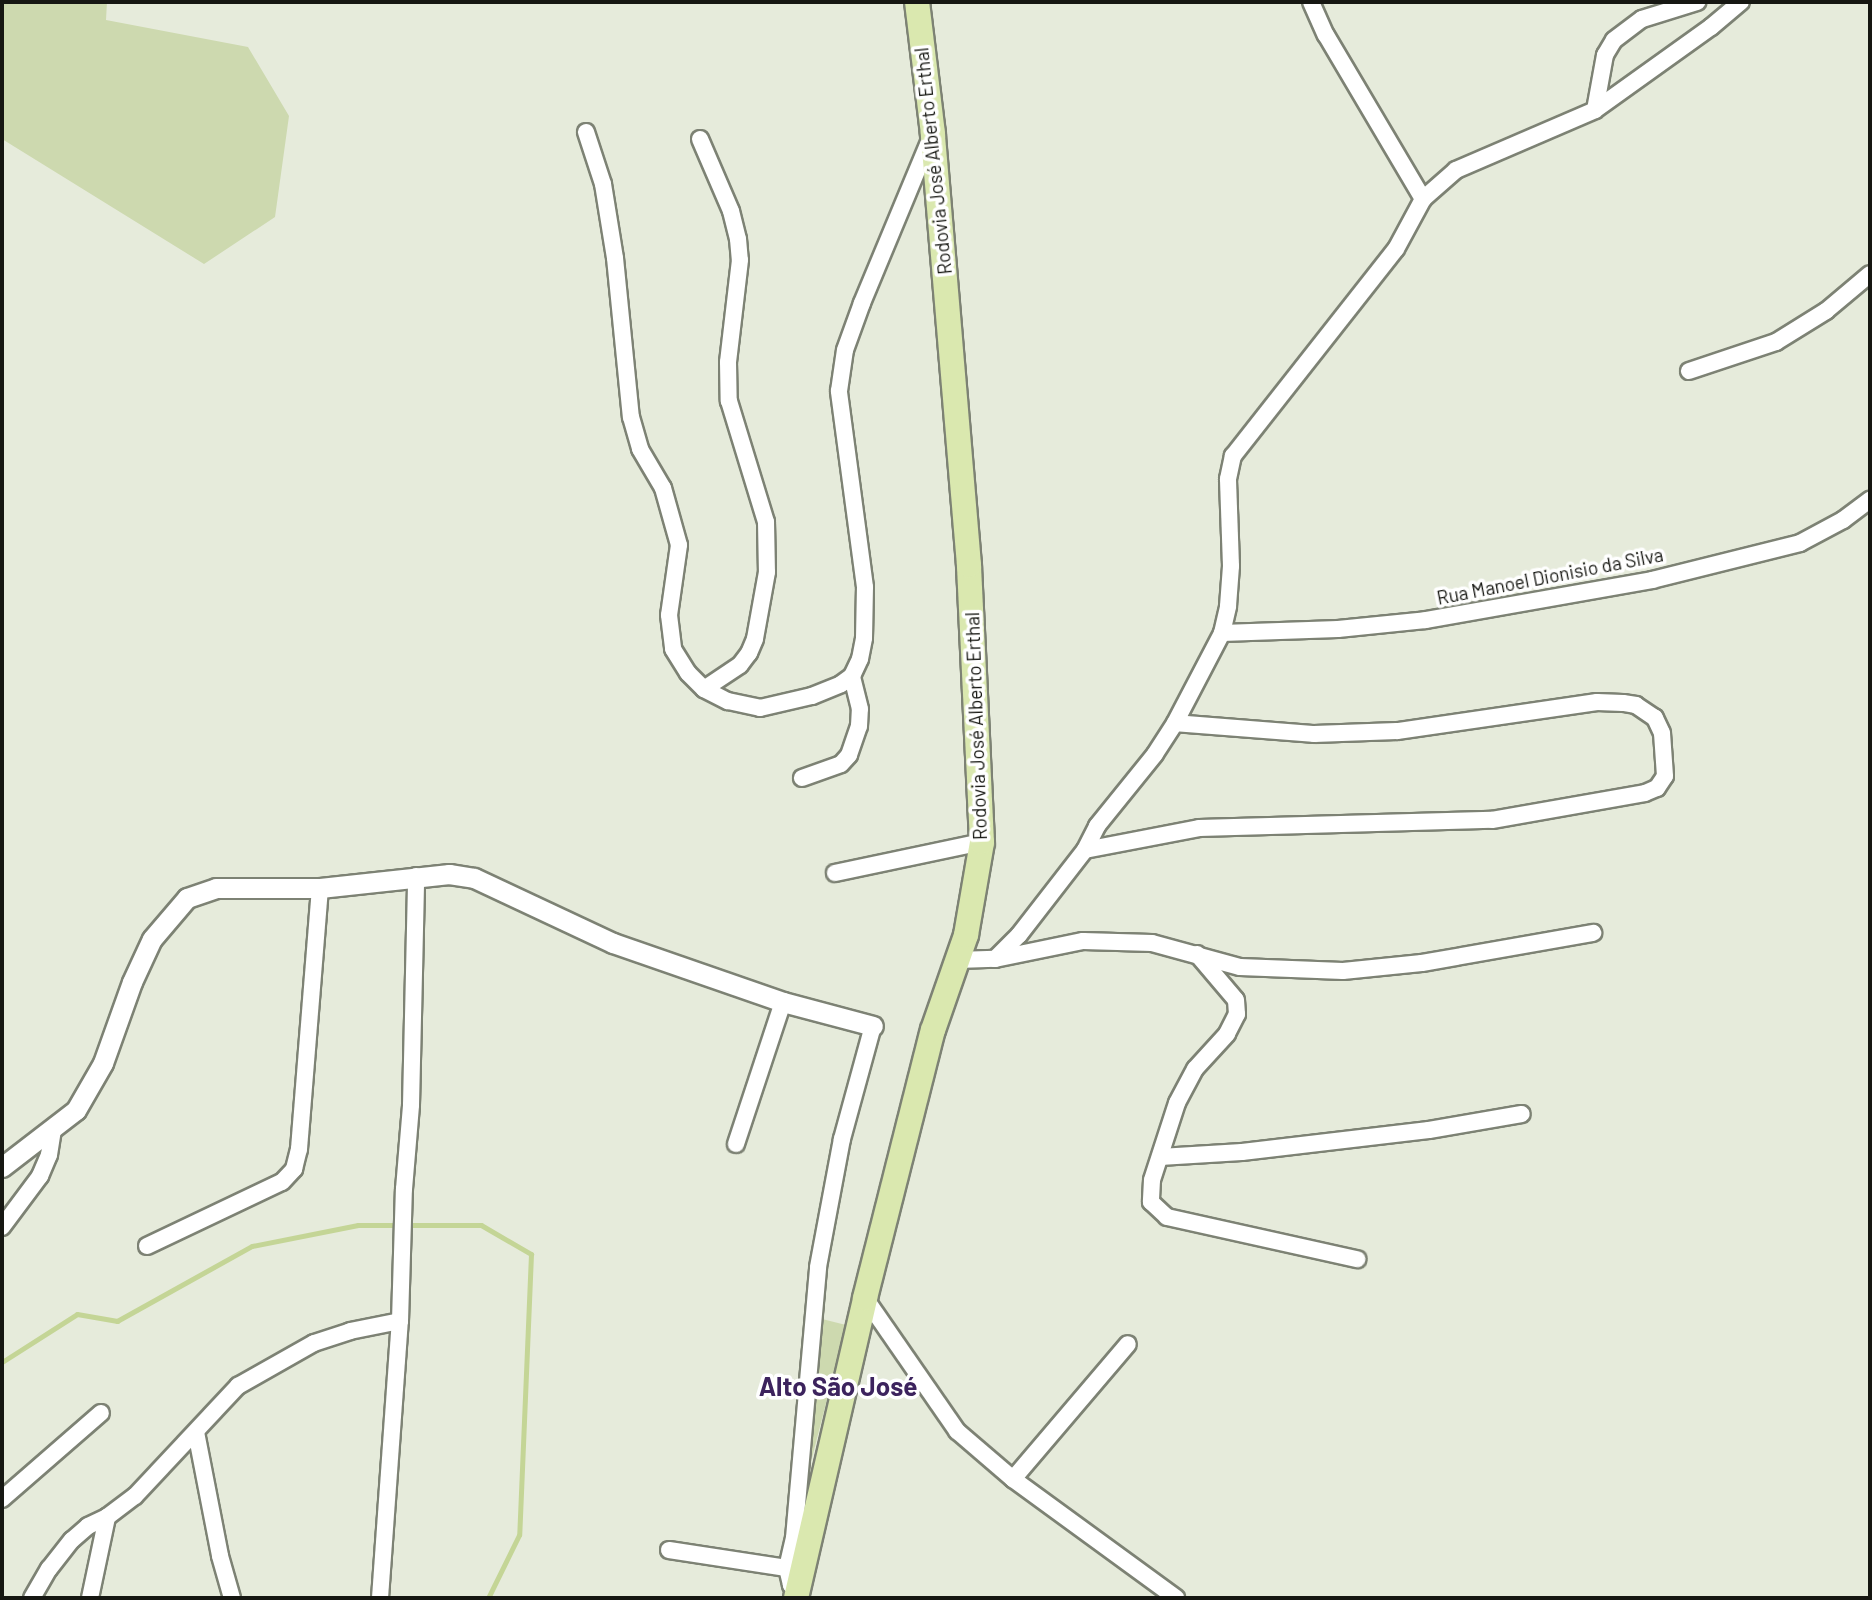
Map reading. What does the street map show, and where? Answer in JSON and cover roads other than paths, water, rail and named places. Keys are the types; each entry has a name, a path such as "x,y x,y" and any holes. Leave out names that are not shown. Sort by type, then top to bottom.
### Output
{"main road":[{"name":"Rodovia José Alberto Erthal","path":"801,1597 865,1298 933,1030 968,925 982,842 969,565 933,134 917,2"}],"street":[{"path":"1311,2 1326,35 1423,199"},
{"path":"1595,110 1605,55 1614,40 1642,19 1697,2"},
{"path":"995,958 1036,916 1085,850 1097,826 1155,754 1175,723 1222,633 1228,606 1228,479 1233,456 1396,250 1423,199 1456,170 1595,110 1711,27 1741,2"},
{"path":"586,132 603,184 615,258 631,418 640,449 663,488 679,545 669,632 673,649 688,673 704,689 728,701 760,708 812,696 841,684 852,676"},
{"path":"802,778 841,764 849,755 859,726 860,709 852,676 864,638 865,587 839,391 845,350 933,134"},
{"path":"701,139 731,211 738,239 740,260 727,362 729,401 766,522 767,559 755,639 749,653 740,664 704,689"},
{"path":"1689,371 1776,342 1826,311 1870,274"},
{"name":"Rua Manoel Dionisio da Silva","path":"1222,633 1338,629 1426,620 1652,580 1800,542 1843,520 1870,500"},
{"path":"1085,850 1199,828 1492,820 1645,793 1657,788 1665,775 1662,733 1656,718 1636,705 1623,702 1597,702 1397,731 1314,734 1175,723"},
{"path":"835,873 982,842"},
{"path":"2,1167 76,1110 103,1063 132,982 152,939 187,898 216,888 320,888 449,874 474,878 613,943 783,1002 873,1026 842,1139 818,1267 796,1511 787,1568 791,1584 801,1597"},
{"path":"380,1598 400,1321 403,1213 411,1105 416,876"},
{"path":"147,1246 282,1182 294,1169 299,1149 320,888"},
{"path":"957,960 995,958 1083,941 1152,943 1240,967 1343,971 1422,963 1593,933"},
{"path":"1197,954 1236,1000 1237,1014 1227,1034 1195,1069 1177,1103 1152,1180 1151,1202 1167,1217 1357,1259"},
{"path":"736,1143 783,1002"},
{"path":"1160,1157 1242,1152 1416,1132 1522,1114"},
{"path":"2,1227 26,1199 40,1176 49,1154 54,1129"},
{"path":"865,1298 957,1431 1013,1479 1175,1598"},
{"path":"32,1598 49,1569 72,1540 88,1526 107,1517 135,1496 238,1386 277,1361 314,1343 350,1331 400,1321"},
{"path":"1013,1479 1128,1344"},
{"path":"2,1499 101,1413"},
{"path":"195,1432 220,1556 232,1598"},
{"path":"90,1598 107,1517"},
{"path":"669,1550 787,1568"}],"waterway":[{"path":"2,1362 77,1314 117,1321 252,1246 358,1225 481,1225 531,1254 519,1535 488,1598"}],"district":[{"name":"Alto São José","path":"838,1386"}]}
